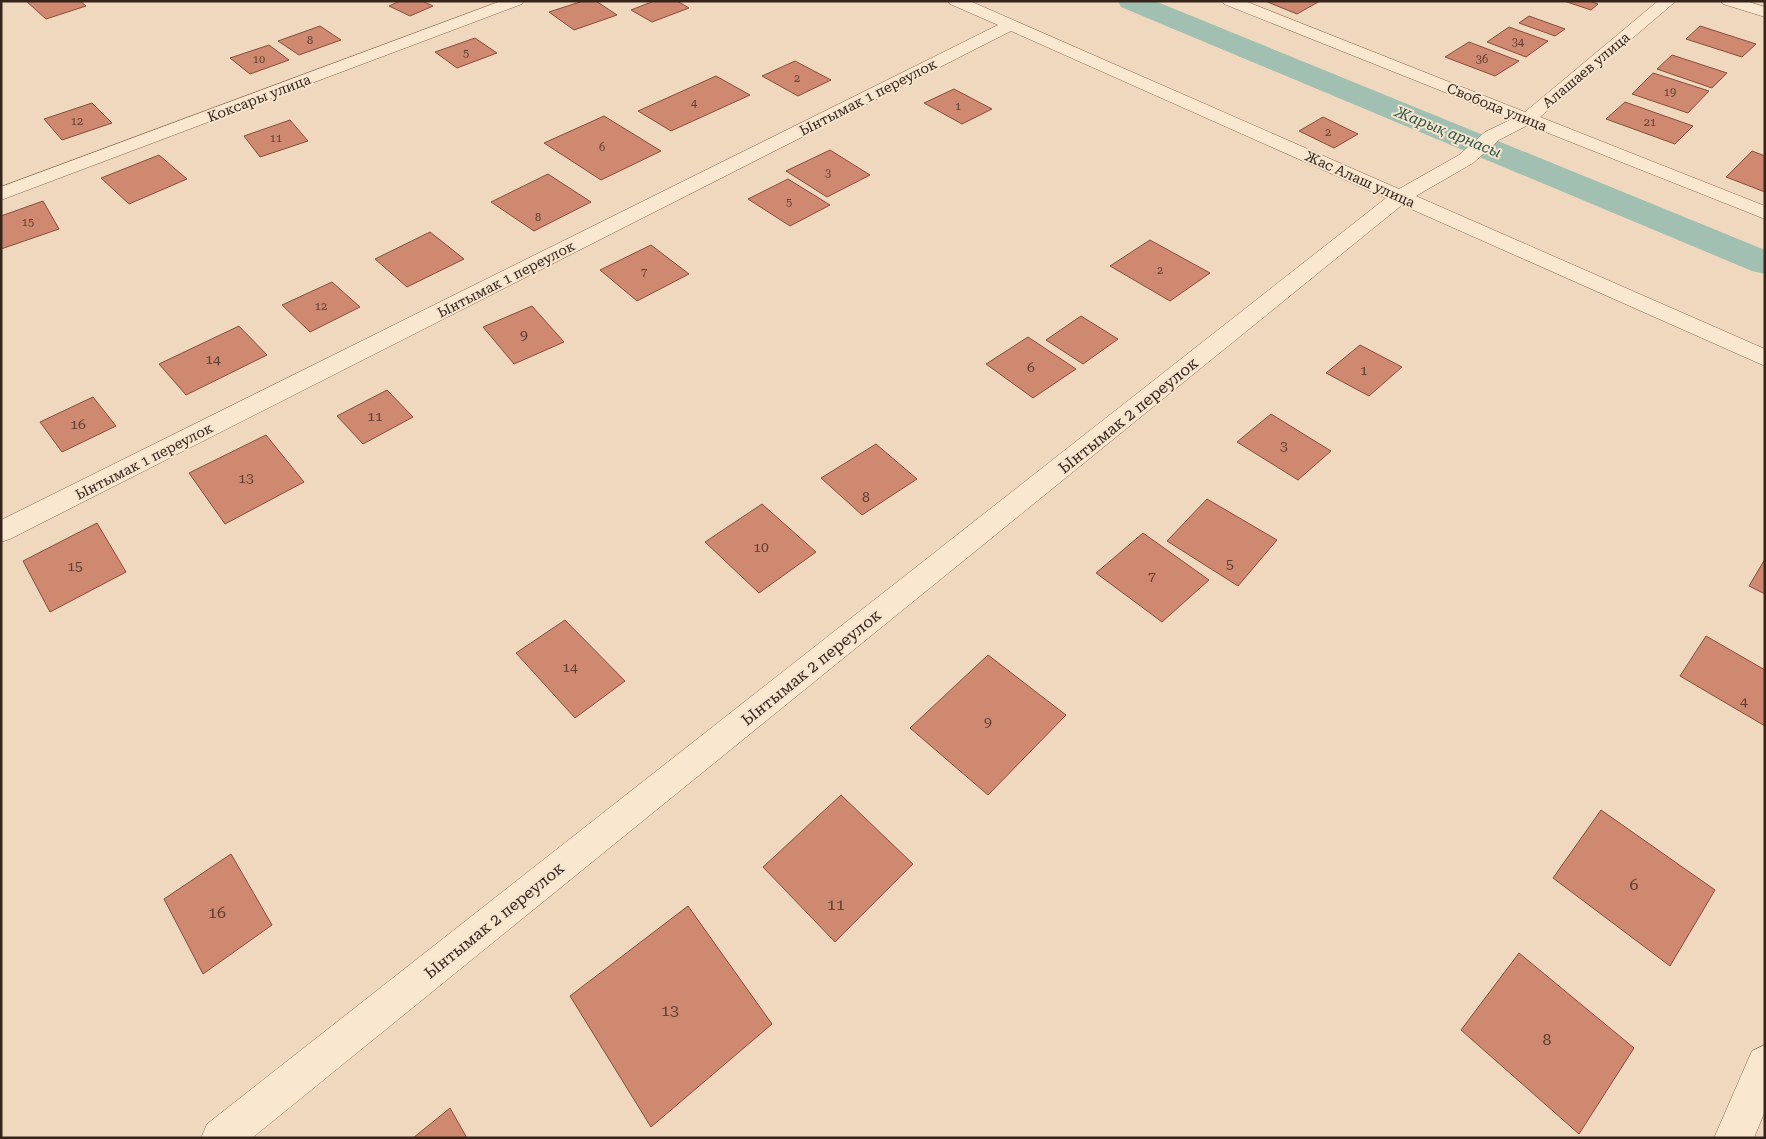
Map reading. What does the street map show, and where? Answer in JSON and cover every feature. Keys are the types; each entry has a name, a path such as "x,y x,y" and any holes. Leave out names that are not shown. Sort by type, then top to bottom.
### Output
{"street":[{"name":"Коксары улица","path":"1,194 516,1"},
{"name":"Жас Алаш улица","path":"956,1 1765,358"},
{"name":"Свобода улица","path":"1230,1 1765,213"},
{"name":"Алашаев улица","path":"1400,197 1466,159 1492,136 1527,119 1668,1"},
{"path":"1728,1 1765,12"},
{"name":"Ынтымак 1 переулок","path":"1,532 1011,26"},
{"name":"Ынтымак 2 переулок","path":"221,1138 1400,197"},
{"path":"1734,1138 1765,1064"}],"building":[{"path":"26,1 80,1 86,6 46,19"},
{"path":"400,1 422,1 433,6 410,16 389,6"},
{"path":"583,1 596,1 617,15 574,30 549,12"},
{"path":"654,1 677,1 689,8 652,22 631,10"},
{"path":"1265,1 1320,1 1297,14"},
{"path":"1564,1 1589,1 1598,4 1591,10"},
{"path":"1529,16 1565,29 1555,36 1519,23"},
{"path":"320,26 341,40 299,55 278,41"},
{"path":"1700,26 1756,44 1742,57 1686,39"},
{"path":"1509,27 1548,41 1526,57 1487,42"},
{"path":"475,38 497,53 457,68 435,52"},
{"path":"1469,42 1519,61 1495,76 1445,57"},
{"path":"269,45 289,60 250,74 230,58"},
{"path":"1672,55 1727,73 1712,88 1657,69"},
{"path":"795,61 831,80 798,96 762,76"},
{"path":"1653,73 1709,91 1688,113 1632,94"},
{"path":"716,76 750,95 671,131 638,111"},
{"path":"954,89 992,109 962,124 924,103"},
{"path":"1625,102 1693,126 1675,144 1606,119"},
{"path":"92,103 112,123 62,140 44,119"},
{"path":"604,116 661,151 601,180 544,143"},
{"path":"1323,117 1358,134 1334,148 1299,131"},
{"path":"290,120 308,141 260,157 244,136"},
{"path":"830,150 870,175 827,197 786,171"},
{"path":"1752,151 1765,156 1765,192 1726,177"},
{"path":"159,155 187,179 129,204 101,178"},
{"path":"548,174 591,202 534,231 491,202"},
{"path":"788,179 830,205 790,226 748,199"},
{"path":"43,201 59,229 1,249 1,216"},
{"path":"430,232 464,259 407,287 375,259"},
{"path":"1150,240 1210,273 1170,301 1110,266"},
{"path":"651,245 689,274 637,301 600,270"},
{"path":"332,282 360,307 310,332 282,305"},
{"path":"532,306 564,342 514,364 483,327"},
{"path":"1081,316 1118,339 1083,364 1046,340"},
{"path":"239,326 267,355 186,395 159,364"},
{"path":"1028,337 1076,369 1033,398 986,364"},
{"path":"1360,345 1402,367 1369,396 1326,373"},
{"path":"387,390 413,417 363,444 337,416"},
{"path":"93,397 116,426 62,452 40,422"},
{"path":"1271,414 1331,451 1298,480 1237,442"},
{"path":"266,435 304,482 225,524 189,473"},
{"path":"876,444 917,479 862,515 821,478"},
{"path":"1207,499 1277,540 1238,586 1167,541"},
{"path":"762,504 816,552 759,593 705,542"},
{"path":"97,523 126,572 50,612 23,561"},
{"path":"1143,533 1209,580 1162,622 1096,573"},
{"path":"1765,559 1765,594 1749,586"},
{"path":"565,620 625,681 575,718 516,653"},
{"path":"1706,636 1765,670 1765,726 1680,676"},
{"path":"988,655 1066,715 988,795 910,728"},
{"path":"841,795 913,864 835,942 763,867"},
{"path":"1601,810 1715,890 1670,966 1553,878"},
{"path":"231,854 272,925 203,974 164,899"},
{"path":"688,906 772,1024 651,1127 570,996"},
{"path":"1519,953 1634,1048 1579,1134 1461,1030"},
{"path":"450,1108 467,1138 413,1138"}],"waterway":[{"name":"Жарық арнасы","path":"1131,1 1765,263"}]}
